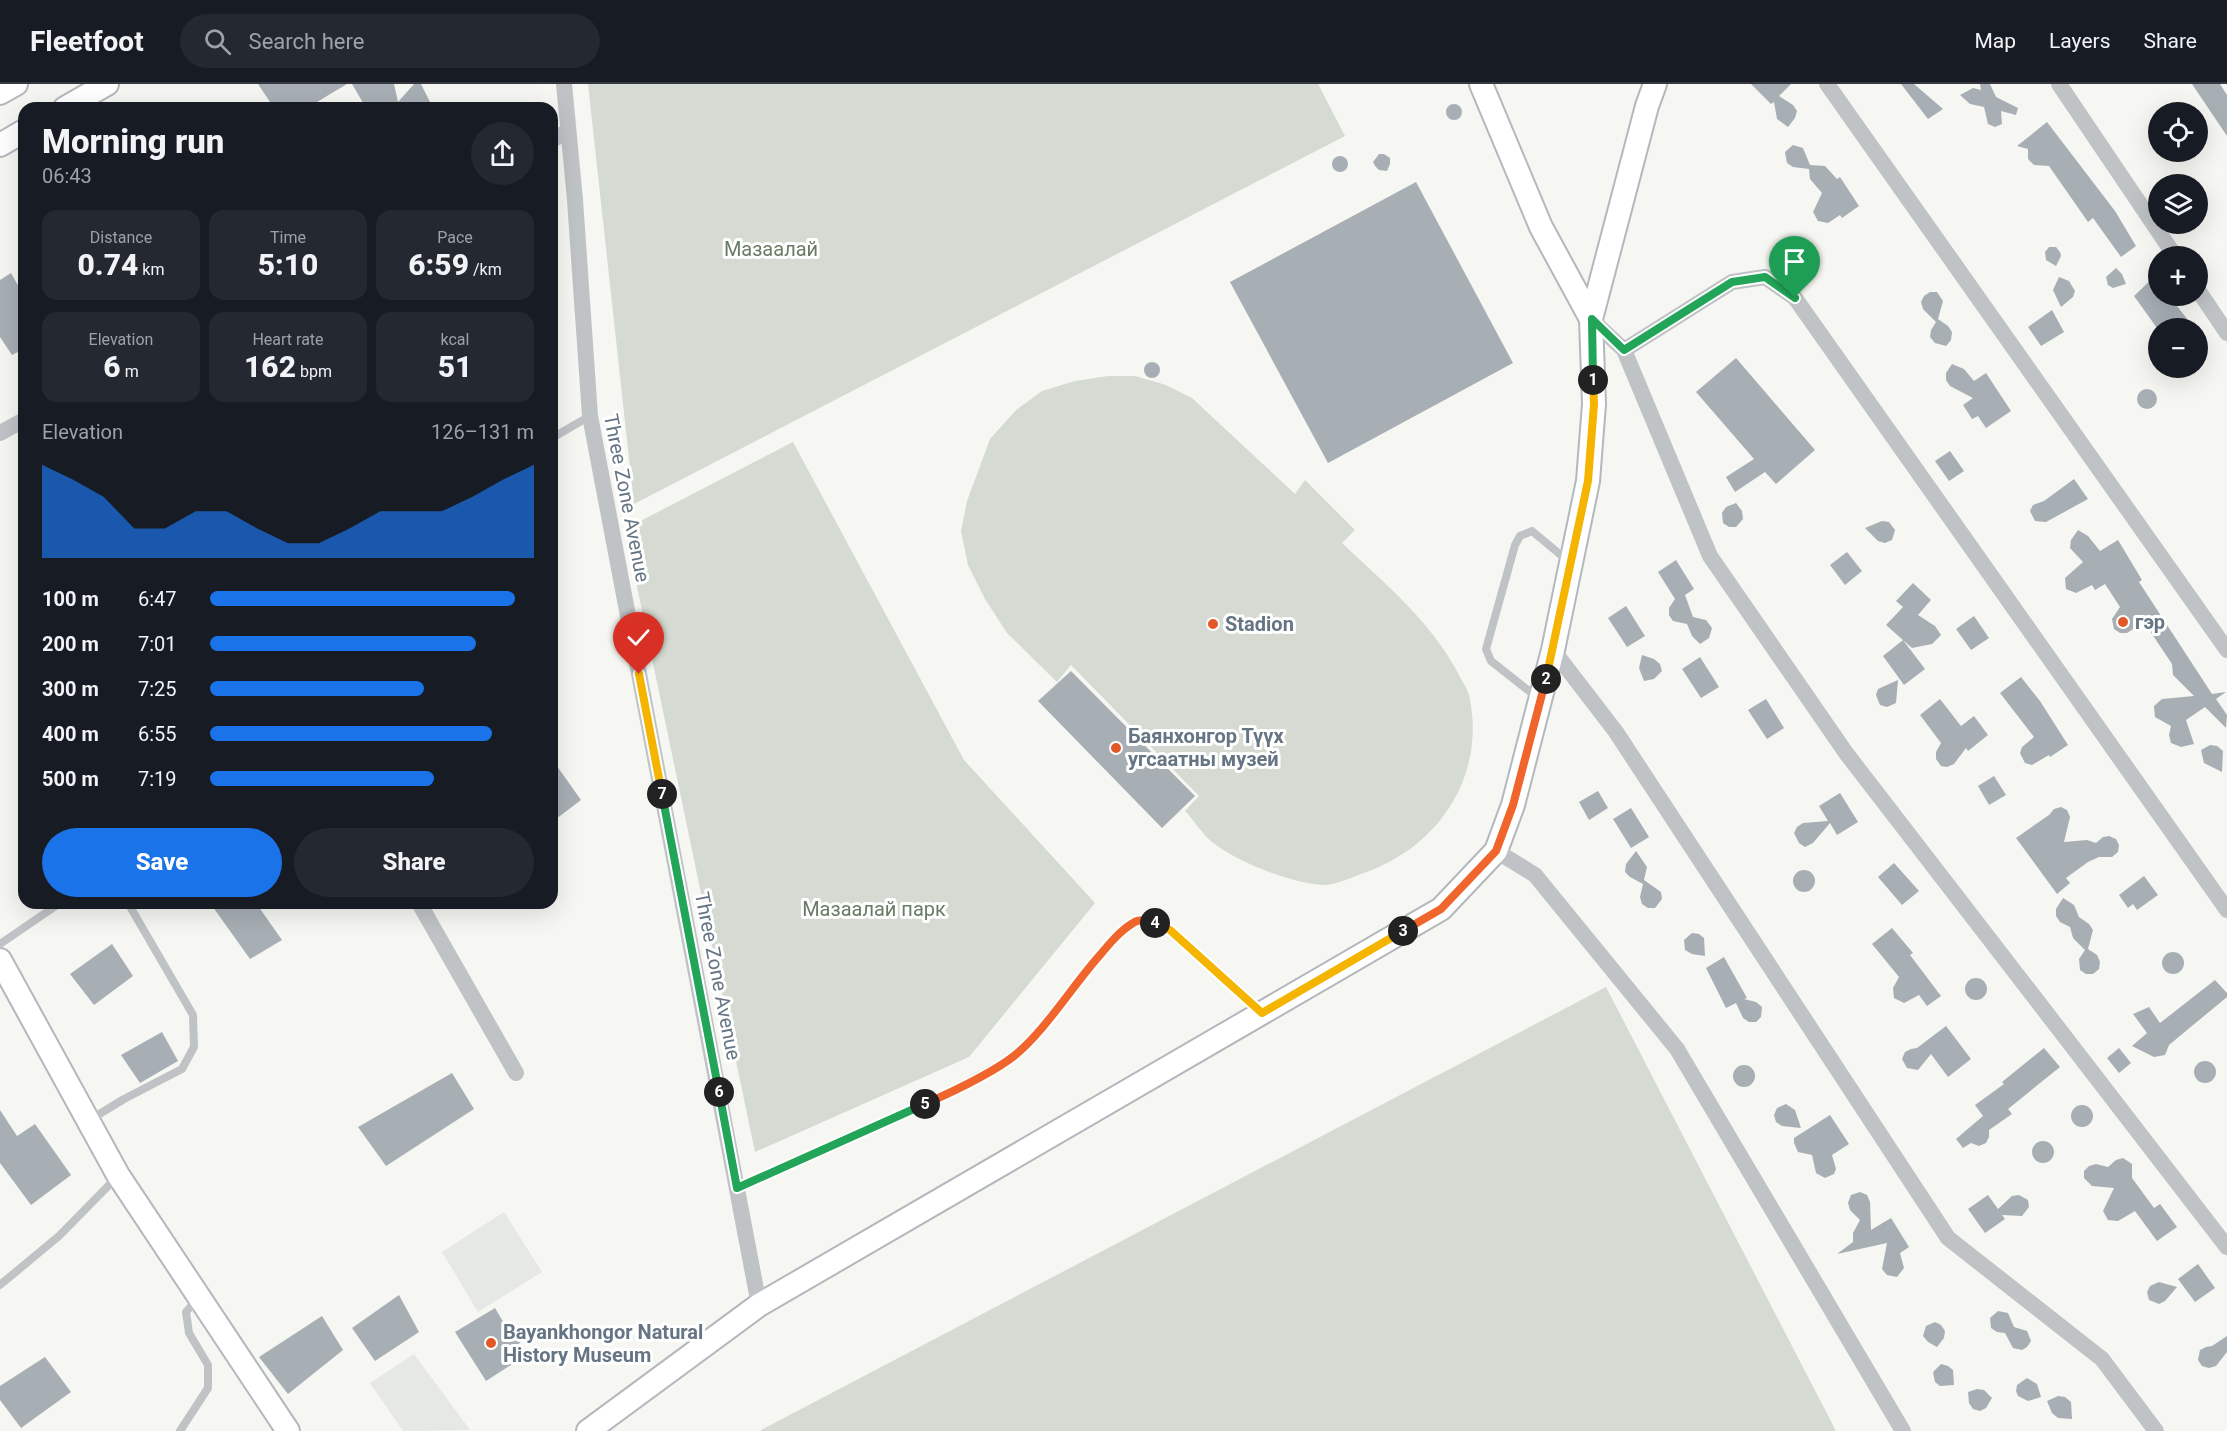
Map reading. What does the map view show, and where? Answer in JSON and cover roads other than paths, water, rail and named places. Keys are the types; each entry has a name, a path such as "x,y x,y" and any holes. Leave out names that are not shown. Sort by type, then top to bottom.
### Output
{"street":[{"path":"0,93 16,84"},
{"path":"76,102 107,84"},
{"name":"Three Zone Avenue","path":"564,84 575,200 590,416 759,1305"},
{"path":"1480,84 1541,227 1592,319 1624,350 1710,556 1846,753 2227,1247"},
{"path":"588,1431 759,1305 1441,909 1496,851 1513,805 1553,650 1588,481 1594,404 1592,319 1647,106 1656,84"},
{"path":"1827,84 2227,650"},
{"path":"2059,84 2168,246"},
{"path":"558,137 568,131"},
{"path":"0,145 18,134"},
{"path":"1624,350 1732,282 1765,277 1795,298 2227,910"},
{"path":"2208,305 2227,333"},
{"path":"0,433 18,423"},
{"path":"1553,650 1616,732 1948,1238 2102,1359 2156,1431"},
{"path":"1496,851 1534,875 1677,1049 1903,1431"},
{"path":"421,909 516,1072"},
{"path":"0,960 118,1175 288,1431"}],"lane":[{"path":"558,435 590,416"},
{"path":"1541,699 1491,661 1486,650 1515,545 1520,536 1532,531 1570,563"},
{"path":"0,944 51,909"},
{"path":"88,1121 124,1099 182,1069 194,1047 193,1015 131,909"},
{"path":"737,1188 928,1103 1013,1057 1031,1039 1085,971 1118,934 1135,921 1150,921 1170,930 1262,1013"},
{"path":"0,1285 59,1236 118,1175"},
{"path":"180,1431 208,1388 208,1365 189,1333 186,1312 199,1297"}],"place":[{"name":"гэр","path":"2123,622"},
{"name":"Stadion","path":"1213,624"},
{"name":"Баянхонгор Түүх угсаатны музей","path":"1116,748"},
{"name":"Bayankhongor Natural History Museum","path":"491,1343"}],"park label":[{"name":"Мазаалай","path":"771,249"},
{"name":"Мазаалай парк","path":"874,909"}]}
